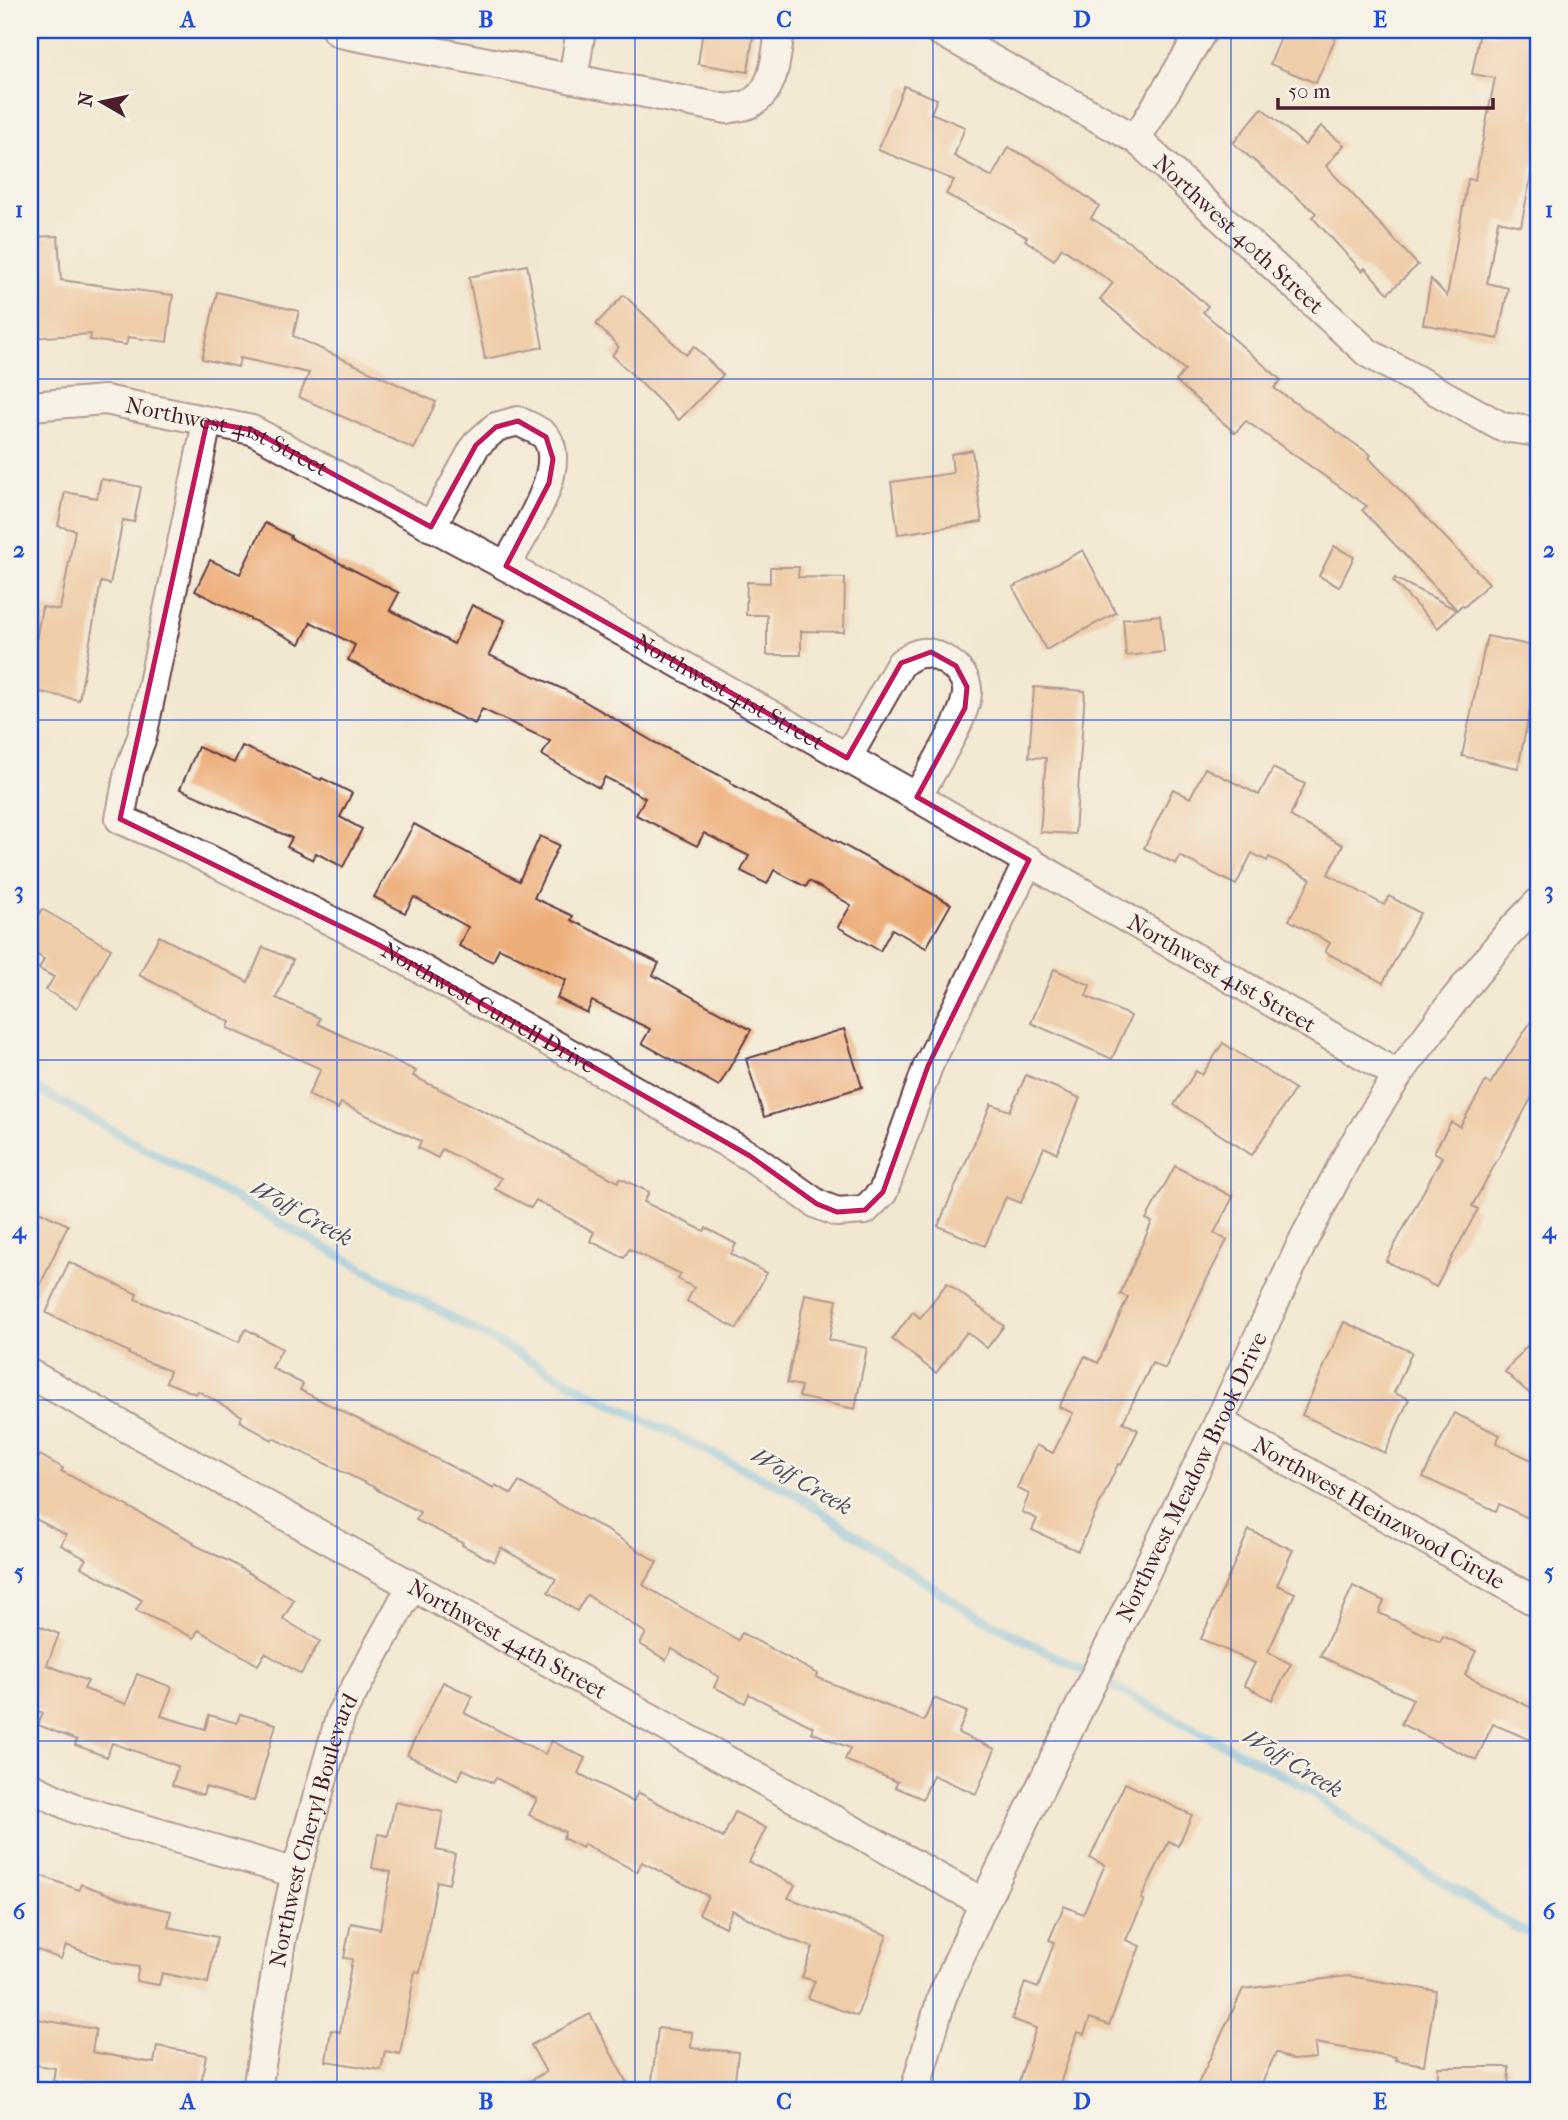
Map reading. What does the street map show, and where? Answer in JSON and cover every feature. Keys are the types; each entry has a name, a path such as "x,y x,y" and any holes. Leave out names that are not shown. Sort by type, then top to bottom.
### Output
{"street":[{"path":"336,30 340,33 727,109 750,104 763,94 773,76 780,30"},
{"path":"573,79 581,30"},
{"name":"Northwest 40th Street","path":"938,30 1136,139 1368,353 1502,427 1538,432"},
{"path":"1136,139 1203,30"},
{"name":"Northwest 41st Street","path":"30,406 104,400 252,430 506,566 1029,860 1398,1076"},
{"path":"431,527 476,445 496,427 518,421 546,437 553,458 550,483 506,566"},
{"name":"Northwest Currell Drive","path":"207,422 142,737 129,772 120,819 182,846 379,944 750,1156 817,1204 837,1212 865,1210 883,1192 928,1066 1029,860"},
{"path":"847,758 901,663 912,654 931,652 956,666 967,687 965,708 917,797"},
{"name":"Northwest Meadow Brook Drive","path":"915,2090 943,1997 984,1903 1219,1422 1304,1239 1351,1149 1398,1076 1464,988 1508,934 1538,903"},
{"name":"Northwest 44th Street","path":"30,1374 984,1903"},
{"name":"Northwest Heinzwood Circle","path":"1219,1422 1538,1603"},
{"name":"Northwest Cheryl Boulevard","path":"257,2090 281,1941 296,1873 341,1714 411,1587"},
{"path":"30,1787 76,1809 296,1873"}],"highlighted area":[{"path":"518,421 546,437 553,459 549,483 506,566 847,758 901,663 931,652 956,666 967,687 965,708 917,797 1029,860 928,1066 883,1192 865,1210 837,1212 817,1204 750,1156 379,945 120,819 207,422 252,430 431,527 476,445 496,427"}],"building":[{"path":"703,30 754,30 748,72 698,64"},
{"path":"1284,30 1339,30 1316,83 1270,64"},
{"path":"1500,30 1538,30 1538,94 1533,117 1538,118 1538,141 1521,226 1498,221 1487,283 1508,288 1498,339 1423,324 1431,279 1447,296 1468,179 1475,180 1495,78 1472,74 1480,32 1499,36"},
{"path":"904,86 937,99 931,113 965,127 954,156 992,177 1008,147 1046,167 1099,206 1091,218 1140,249 1208,306 1203,312 1281,380 1274,388 1371,455 1369,458 1489,583 1464,607 1462,605 1457,610 1362,510 1367,506 1246,421 1235,433 1176,381 1185,370 1100,299 1113,283 1062,248 1054,260 1025,240 1027,237 946,194 954,180 878,150"},
{"path":"1262,108 1305,145 1321,126 1344,145 1326,166 1418,265 1388,293 1365,268 1362,271 1312,217 1316,213 1233,143"},
{"path":"58,236 61,280 173,295 167,342 128,337 126,345 90,340 91,334 30,338 30,237"},
{"path":"527,265 543,347 485,359 469,277"},
{"path":"217,292 299,311 293,336 436,402 414,449 299,397 309,373 240,358 238,367 202,359"},
{"path":"624,295 686,355 694,346 723,375 679,420 612,355 619,347 596,324"},
{"path":"972,450 982,522 898,534 891,482 953,473 951,454"},
{"path":"101,479 141,487 134,522 123,520 110,584 101,582 79,700 30,690 30,673 42,607 60,610 75,530 58,526 65,492 97,498"},
{"path":"265,523 399,593 390,610 454,644 472,605 505,620 489,655 567,691 654,742 731,781 730,783 951,904 926,948 892,929 880,951 838,927 851,905 809,881 806,887 774,870 767,884 741,871 749,856 704,833 697,846 636,815 645,798 605,777 599,788 542,755 550,741 482,709 475,724 427,701 348,660 355,645 311,622 300,644 195,591 210,560 240,574"},
{"path":"1334,546 1354,557 1339,587 1319,576"},
{"path":"1083,550 1116,613 1046,650 1013,587"},
{"path":"770,567 799,567 798,577 845,578 844,632 801,631 801,655 767,655 767,615 746,615 747,582 770,583"},
{"path":"1395,578 1457,610 1438,628 1393,581"},
{"path":"1160,615 1164,652 1126,656 1123,619"},
{"path":"1487,636 1538,647 1538,671 1518,768 1462,756"},
{"path":"1034,687 1085,691 1075,834 1040,832 1046,758 1029,757"},
{"path":"242,746 352,793 340,817 362,829 343,867 316,853 313,860 287,847 292,838 180,789 198,747 234,763"},
{"path":"1205,768 1259,795 1273,768 1305,784 1290,816 1343,845 1328,874 1384,905 1389,896 1420,913 1383,983 1325,952 1330,943 1289,920 1311,879 1269,857 1267,861 1252,853 1236,885 1180,856 1176,864 1144,848 1173,789 1190,798"},
{"path":"414,824 519,881 540,836 559,845 534,898 573,916 571,920 659,963 653,975 751,1030 719,1086 642,1043 650,1029 592,1001 587,1013 557,998 566,980 499,948 493,962 459,946 468,927 414,897 405,913 374,897"},
{"path":"42,909 111,949 77,1008 46,990 54,977 39,969 44,959 30,951 30,930"},
{"path":"159,936 248,982 263,947 293,960 276,998 320,1018 318,1024 416,1071 413,1076 618,1182 620,1178 649,1192 644,1202 736,1244 731,1254 767,1273 737,1329 687,1301 694,1288 678,1279 681,1274 629,1249 624,1258 590,1241 594,1232 536,1200 531,1208 495,1189 501,1178 442,1149 438,1158 418,1148 421,1141 341,1103 338,1109 308,1095 321,1069 228,1028 230,1022 139,975"},
{"path":"1054,969 1090,985 1086,996 1131,1016 1112,1059 1031,1023"},
{"path":"1538,1011 1538,1086 1472,1206 1478,1209 1436,1287 1386,1261 1442,1157 1434,1152 1451,1122 1460,1127 1486,1081 1490,1084"},
{"path":"844,1029 862,1087 764,1117 746,1059"},
{"path":"1223,1043 1295,1089 1252,1155 1174,1105 1196,1071 1202,1075"},
{"path":"1026,1075 1080,1098 1057,1153 1044,1147 1021,1203 1006,1197 985,1246 938,1226 991,1104 1010,1111"},
{"path":"1175,1166 1233,1197 1214,1233 1227,1240 1165,1369 1152,1363 1123,1422 1138,1430 1121,1465 1118,1464 1078,1551 1032,1530 1037,1519 1022,1512 1029,1494 1017,1488 1036,1445 1053,1453 1073,1413 1059,1407 1085,1356 1098,1363 1128,1297 1120,1294 1152,1222 1146,1219"},
{"path":"30,1207 68,1225 30,1307"},
{"path":"69,1262 137,1294 135,1299 239,1342 246,1329 282,1349 272,1368 303,1384 300,1390 494,1488 495,1485 512,1494 519,1482 608,1531 657,1562 643,1585 738,1640 742,1633 818,1674 816,1677 924,1721 934,1698 967,1712 958,1733 995,1749 976,1794 933,1775 923,1799 895,1787 898,1782 845,1760 850,1748 811,1732 813,1727 749,1694 745,1703 714,1687 719,1677 672,1649 666,1660 640,1644 646,1633 587,1595 577,1611 548,1592 556,1579 501,1548 494,1562 416,1520 420,1512 378,1489 273,1438 272,1440 240,1421 242,1416 198,1391 196,1394 166,1382 170,1371 128,1354 129,1352 46,1313"},
{"path":"947,1283 1004,1326 987,1348 967,1332 936,1373 892,1339 913,1312 920,1318"},
{"path":"805,1294 837,1300 829,1340 867,1348 855,1409 799,1397 801,1386 787,1383"},
{"path":"1344,1322 1412,1352 1394,1393 1409,1399 1385,1453 1302,1415"},
{"path":"1538,1333 1538,1401 1505,1372"},
{"path":"1454,1413 1500,1435 1496,1443 1538,1463 1538,1497 1528,1518 1499,1504 1496,1511 1423,1477"},
{"path":"40,1455 63,1468 61,1471 194,1542 193,1544 230,1562 294,1600 283,1619 320,1641 301,1674 265,1653 258,1665 198,1630 194,1638 136,1610 142,1600 81,1567 86,1559 61,1545 66,1535 30,1516 30,1473"},
{"path":"1249,1530 1293,1550 1277,1585 1295,1593 1268,1652 1291,1664 1272,1700 1244,1685 1255,1663 1201,1639"},
{"path":"1353,1586 1384,1601 1379,1613 1440,1642 1443,1636 1476,1651 1465,1675 1538,1711 1538,1743 1493,1724 1476,1760 1401,1724 1413,1699 1320,1656"},
{"path":"30,1622 59,1634 47,1665 88,1681 84,1689 126,1704 137,1674 172,1687 161,1716 205,1729 209,1715 237,1723 240,1714 276,1724 254,1801 205,1787 203,1795 172,1785 178,1766 112,1743 107,1757 75,1745 77,1740 38,1725 43,1713 30,1708"},
{"path":"443,1682 473,1696 464,1713 545,1754 552,1741 585,1758 578,1773 633,1802 638,1792 723,1838 735,1812 766,1828 749,1862 795,1885 788,1898 887,1935 857,2016 808,1998 815,1981 802,1977 813,1947 786,1938 732,1910 725,1927 699,1914 708,1896 642,1862 637,1872 584,1844 582,1848 563,1838 565,1832 529,1815 537,1799 496,1778 493,1783 463,1769 458,1780 407,1755"},
{"path":"1125,1783 1192,1815 1178,1846 1169,1841 1141,1899 1144,1900 1126,1940 1140,1946 1109,2025 1090,2018 1084,2034 1077,2032 1058,2090 1016,2090 1036,2028 1012,2019 1025,1983 1038,1988 1054,1942 1049,1940 1064,1906 1083,1914 1105,1865 1090,1858"},
{"path":"395,1802 443,1812 436,1850 455,1854 449,1884 437,1881 420,1972 415,1971 400,2054 385,2051 381,2070 326,2061 331,2030 340,2032 352,1959 344,1958 351,1923 380,1929 391,1872 372,1868 378,1834 388,1836"},
{"path":"39,1875 79,1890 81,1884 130,1902 171,1911 168,1927 217,1937 208,1983 162,1973 159,1985 136,1981 139,1967 114,1963 66,1945 61,1959 30,1947 30,1902"},
{"path":"1349,1976 1436,1991 1424,2065 1395,2060 1396,2057 1315,2043 1316,2058 1293,2060 1276,2052 1259,2090 1195,2090 1243,1989"},
{"path":"590,2014 627,2083 614,2090 513,2090 546,2072 531,2045"},
{"path":"30,2018 96,2029 92,2052 154,2063 157,2046 206,2055 200,2090 104,2090 53,2081 55,2068 30,2064"},
{"path":"658,2028 692,2032 691,2048 738,2052 734,2090 651,2090"},
{"path":"1438,2067 1509,2067 1508,2090 1438,2090"}],"waterway":[{"name":"Wolf Creek","path":"30,1085 591,1394 794,1493 965,1609 1305,1787 1376,1840 1513,1926 1538,1936"}]}
